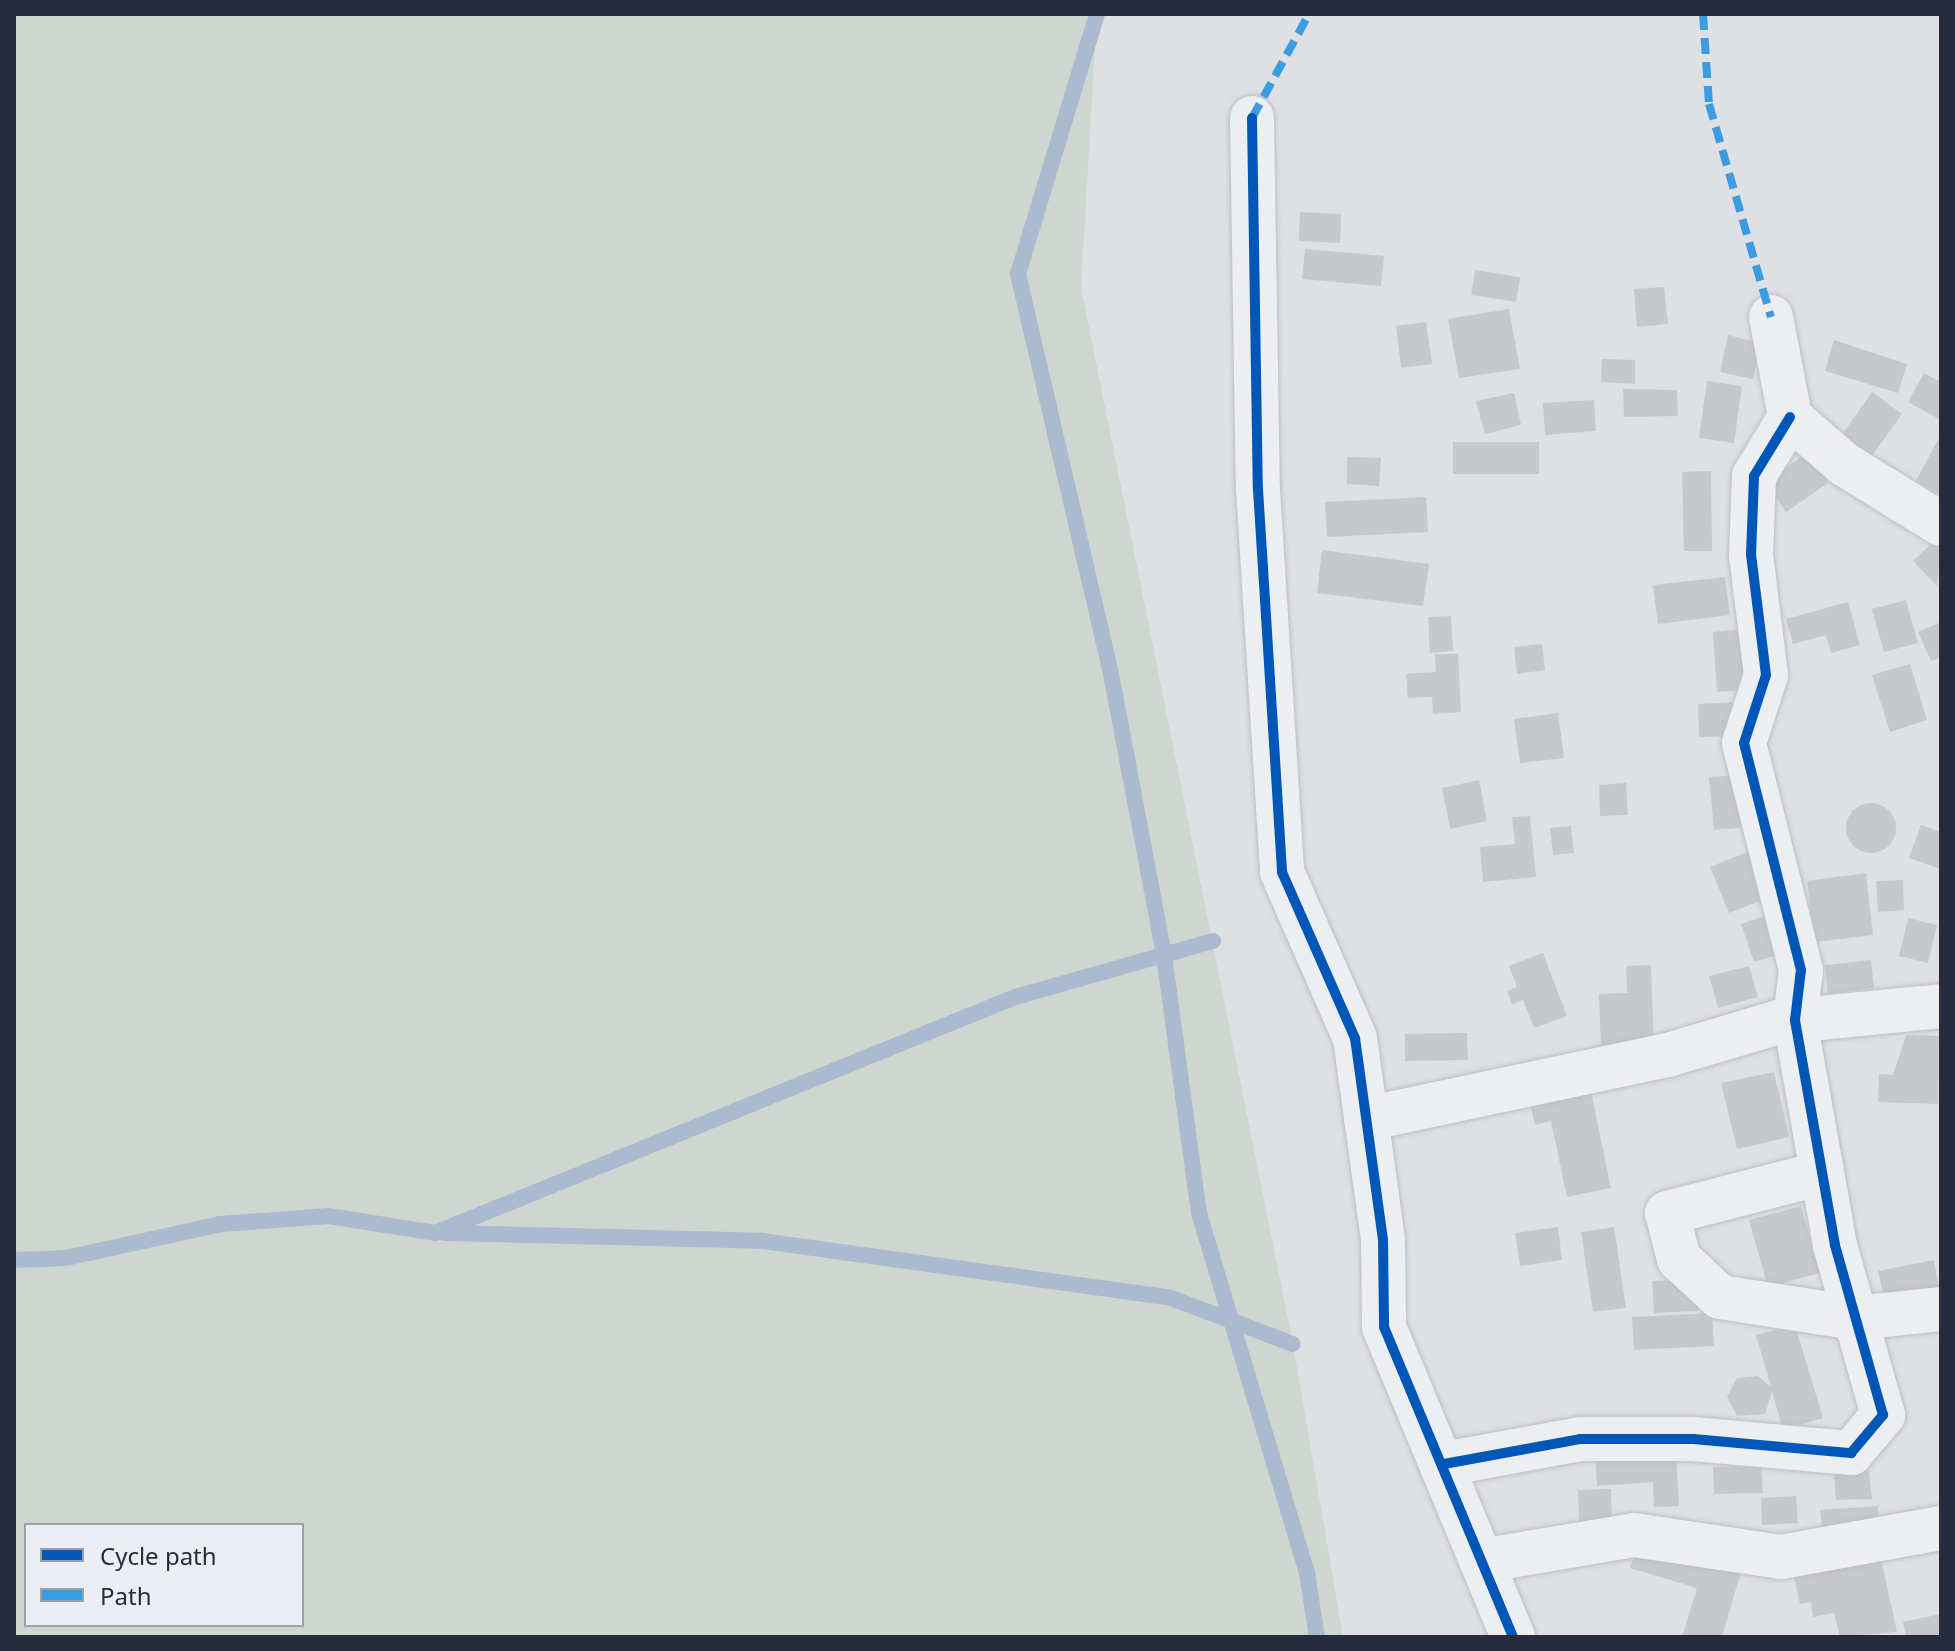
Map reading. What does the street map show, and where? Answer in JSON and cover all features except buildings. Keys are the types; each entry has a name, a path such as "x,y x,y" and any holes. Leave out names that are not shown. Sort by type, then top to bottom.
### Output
{"street":[{"path":"1252,118 1259,504 1282,872 1355,1038 1383,1240 1384,1327 1444,1464 1513,1637"},
{"path":"1771,317 1790,417 1844,464 1941,524"},
{"path":"1444,1464 1580,1439 1693,1439 1851,1453 1883,1415 1855,1318 1822,1173 1795,1020 1801,970 1744,743 1766,675 1751,555 1754,476 1790,417"},
{"path":"1366,1119 1668,1055 1795,1020 1941,1005"},
{"path":"1822,1173 1667,1213 1679,1259 1720,1297 1855,1318 1941,1309"},
{"path":"1481,1561 1634,1535 1781,1557 1941,1528"}],"shaded area":[{"path":"14,14 1097,14 1081,287 1293,1344 1343,1637 14,1637"}],"waterway":[{"path":"1097,14 1018,274 1111,674 1164,955 1199,1213 1307,1573 1317,1637"},
{"path":"14,1260 66,1258 220,1224 329,1216 435,1233 1015,997 1213,941"},
{"path":"444,1233 762,1241 1171,1298 1293,1344"}],"marked path":[{"path":"1252,118 1309,14"},
{"path":"1703,14 1709,104 1771,317"}],"cycle path":[{"path":"1252,118 1258,489 1282,872 1355,1038 1383,1240 1384,1327 1513,1637"},
{"path":"1444,1464 1580,1439 1693,1439 1851,1453 1883,1415 1835,1245 1795,1020 1801,970 1744,743 1766,675 1751,555 1754,476 1790,417"}]}
